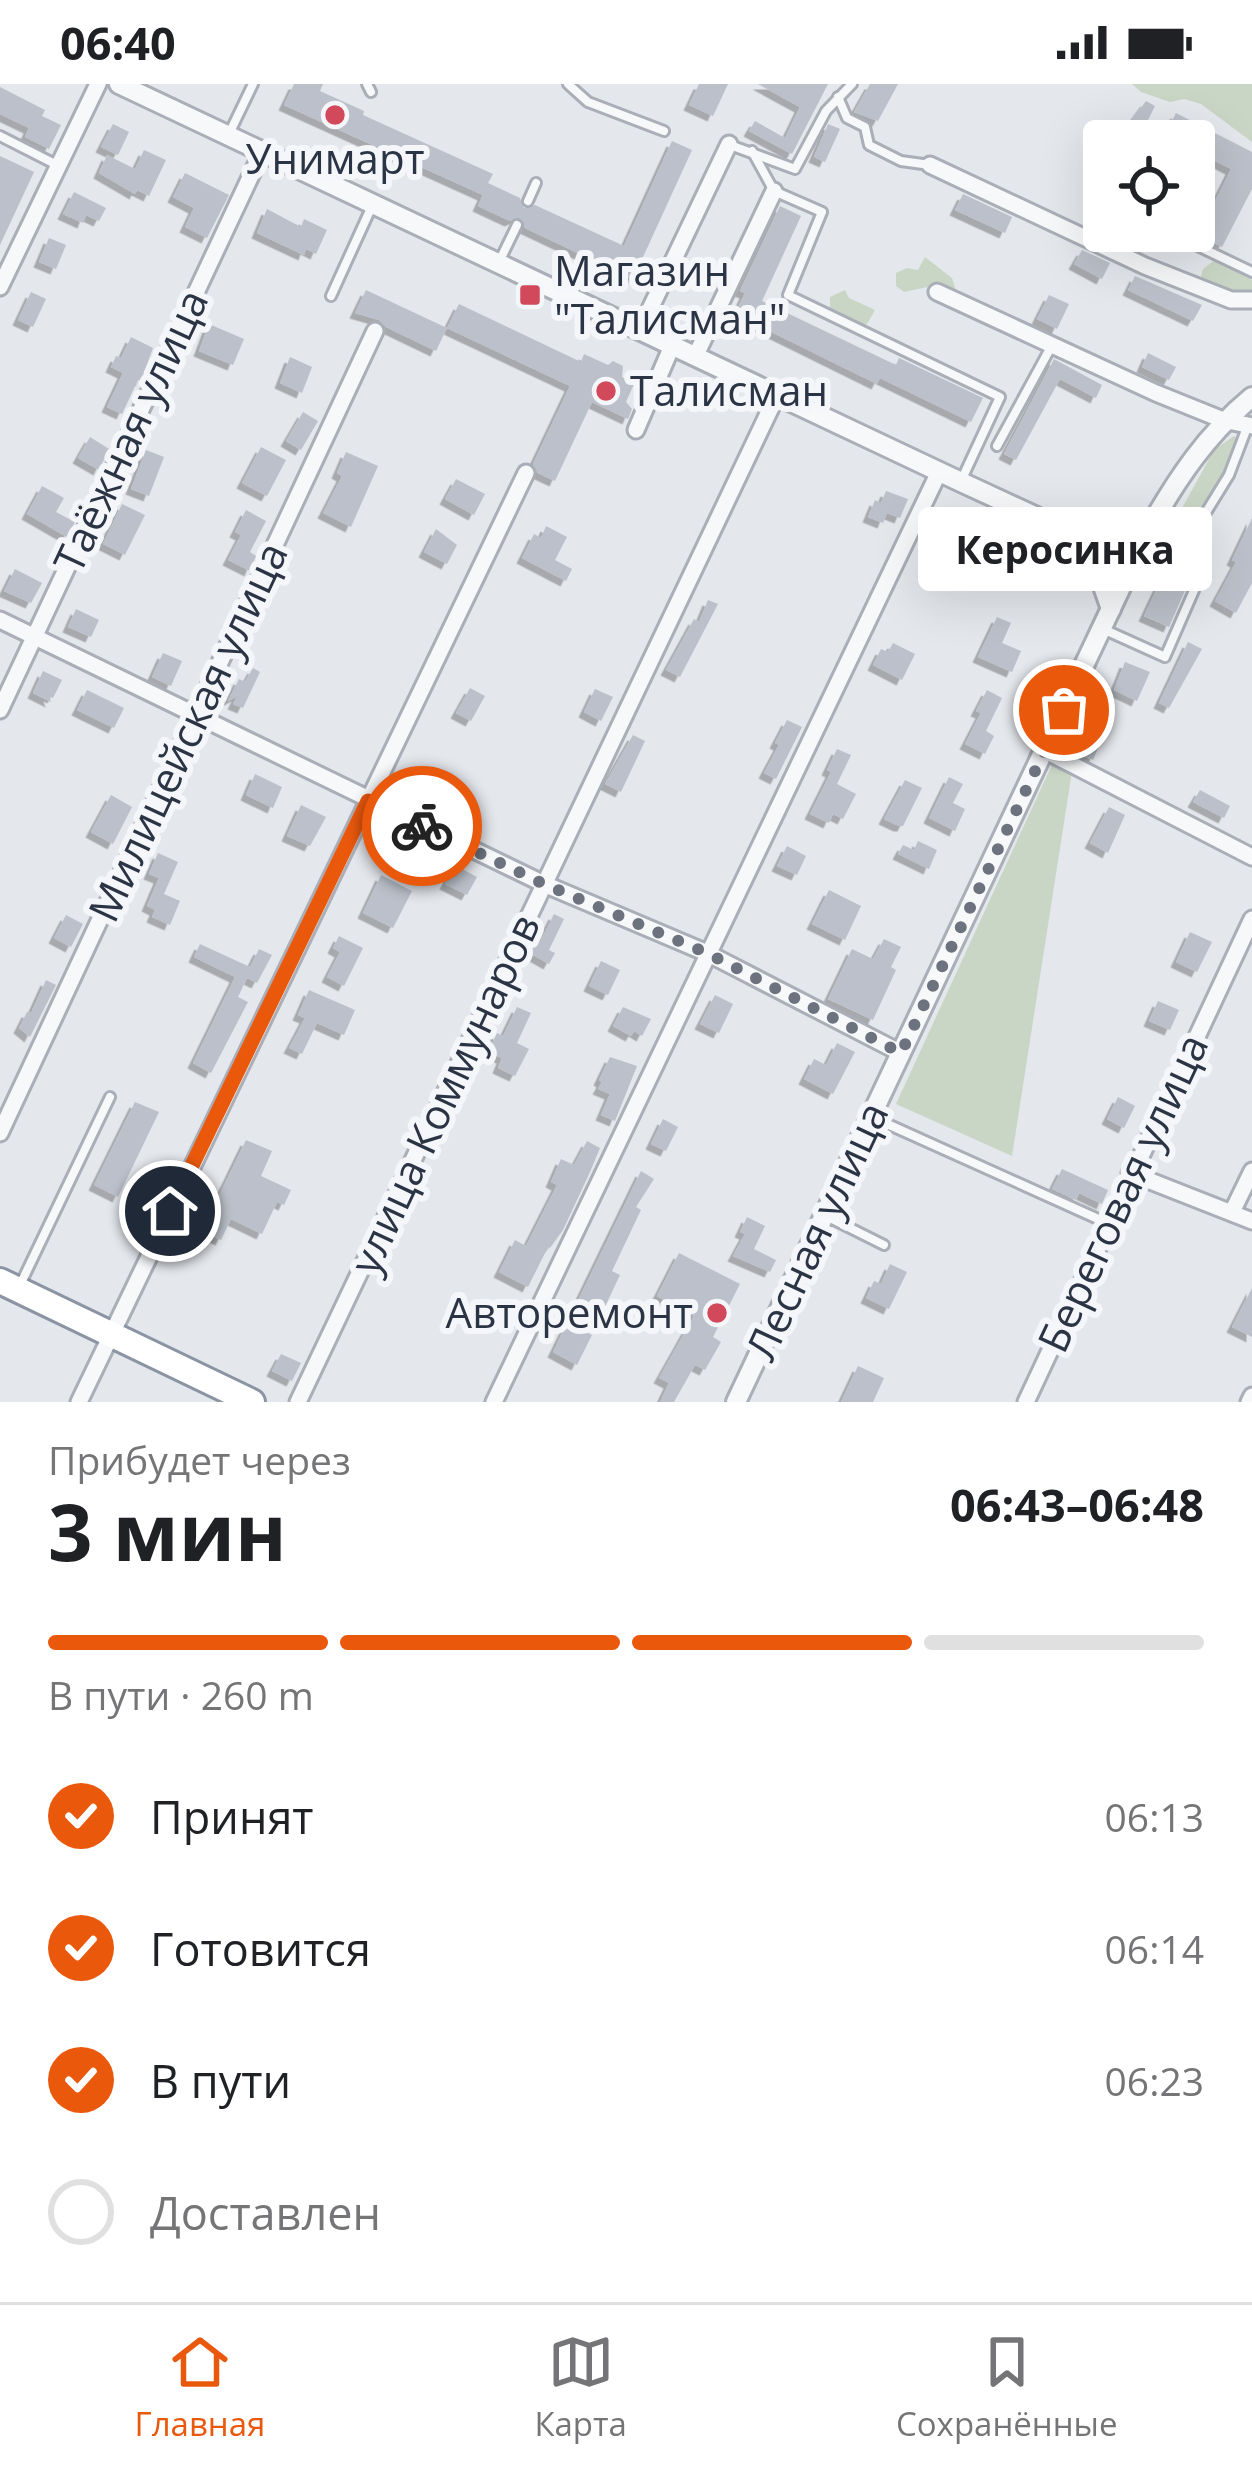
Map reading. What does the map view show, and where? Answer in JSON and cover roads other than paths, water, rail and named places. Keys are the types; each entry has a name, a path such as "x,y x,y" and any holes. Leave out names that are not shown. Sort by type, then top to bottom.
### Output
{"highway":[{"path":"9,1286 252,1402"}],"street":[{"path":"0,287 98,84"},
{"path":"118,84 939,472 1067,531 1135,556"},
{"path":"640,330 729,144"},
{"name":"Таёжная улица","path":"0,710 262,152"},
{"path":"930,165 1145,266 1231,300 1252,300"},
{"path":"695,357 774,191"},
{"path":"937,292 1223,421 1250,426"},
{"name":"Милицейская улица","path":"0,1133 375,331"},
{"path":"636,430 672,346"},
{"name":"улица Коммунаров","path":"298,1402 777,395"},
{"name":"Лесная улица","path":"736,1402 1135,556 1192,457 1252,397"},
{"path":"79,1402 368,801 519,469"},
{"path":"494,1402 939,472"},
{"path":"1067,531 1094,558 1111,609"},
{"path":"0,620 544,884 707,953 901,1053"},
{"path":"1044,750 1252,857"},
{"name":"Береговая улица","path":"1026,1402 1252,919"},
{"path":"1232,1212 1252,1171"},
{"path":"1130,1173 1252,1222"}],"lane":[{"path":"228,136 253,84"},
{"path":"568,84 588,102 664,131"},
{"path":"729,144 795,169 826,111 852,84"},
{"path":"838,97 847,118 865,127 868,145 901,161 930,165"},
{"path":"0,136 57,165"},
{"path":"752,151 774,191 822,212 788,295 1019,406"},
{"path":"528,201 536,183"},
{"path":"331,296 373,204"},
{"path":"499,264 517,225"},
{"path":"1210,252 1252,272"},
{"path":"998,446 1052,346"},
{"path":"961,482 1000,397"},
{"path":"1102,628 1165,657 1199,579 1197,527 1229,475 1250,426"},
{"path":"9,1286 110,1097"},
{"path":"871,1117 896,1124 1108,1222"},
{"path":"824,1216 884,1245"}],"place":[{"name":"Унимарт","path":"335,115"},
{"name":"Магазин \"Талисман\"","path":"530,295"},
{"name":"Талисман","path":"606,391"},
{"name":"Керосинка","path":"1064,710"},
{"name":"Авторемонт","path":"717,1313"}]}
